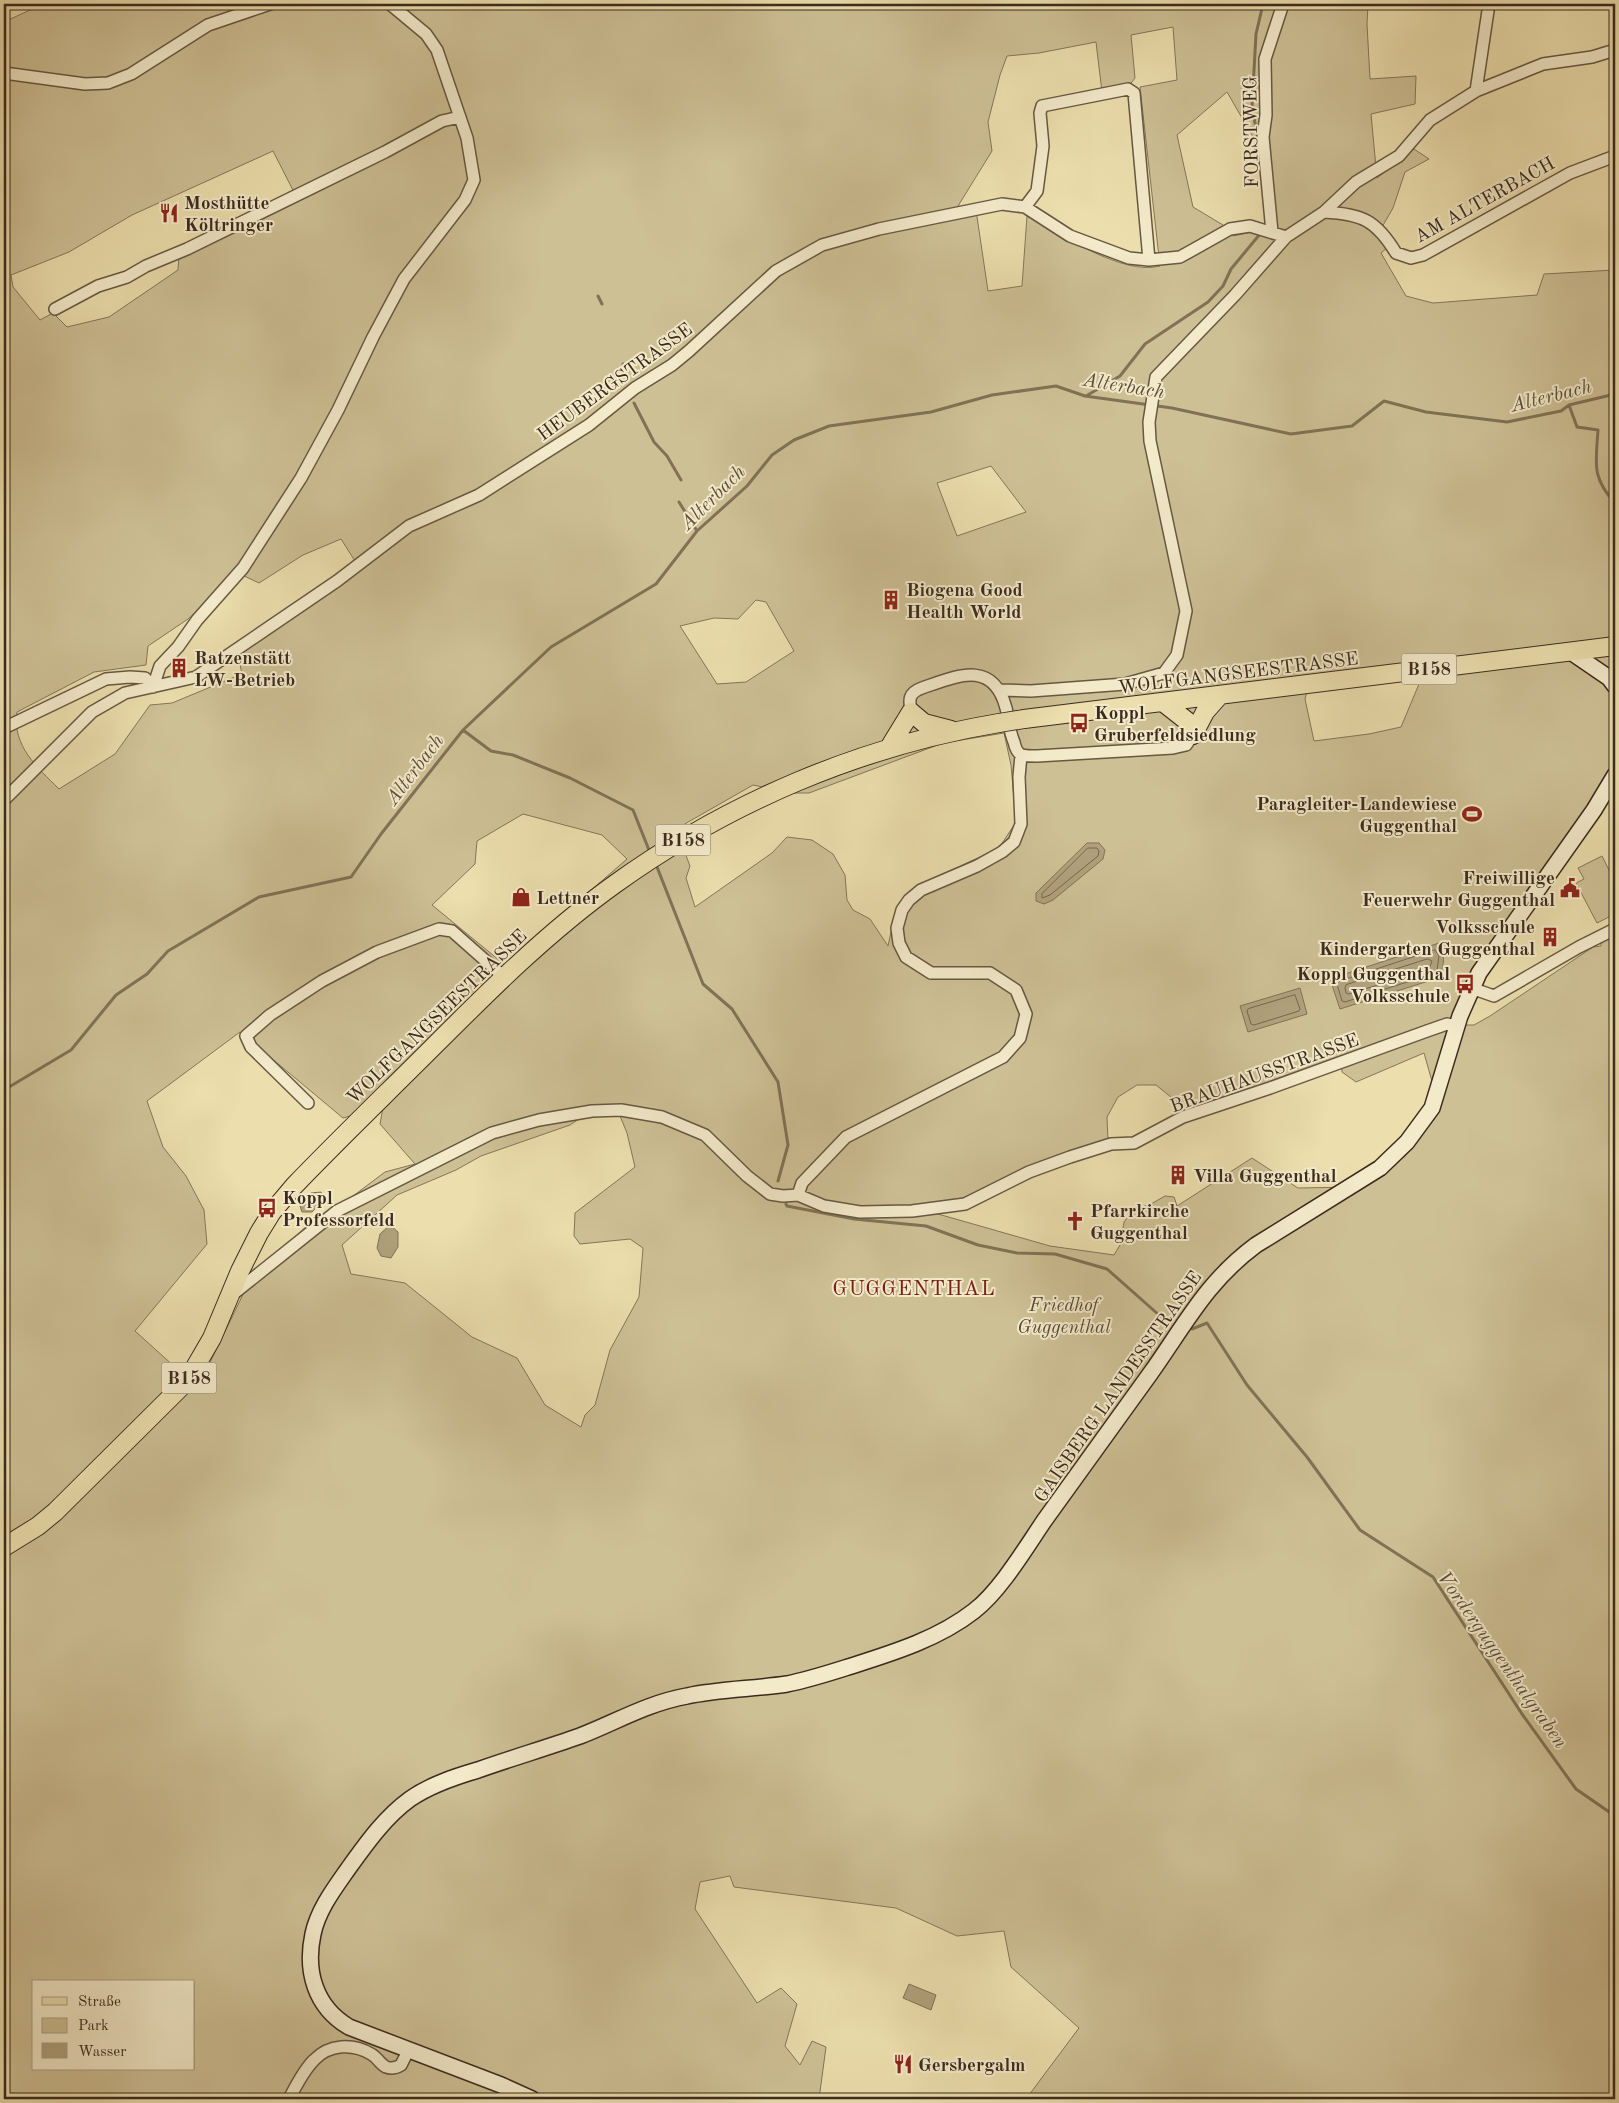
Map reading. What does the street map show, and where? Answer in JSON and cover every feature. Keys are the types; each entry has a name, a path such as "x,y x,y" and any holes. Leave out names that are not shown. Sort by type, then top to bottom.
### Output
{"main road":[{"name":"WOLFGANGSEESTRASSE","path":"4,1547 38,1526 55,1512 187,1381 212,1338 240,1271 259,1233 272,1212 294,1186 504,977 572,918 615,884 666,850 762,797 858,758 954,731 1024,719 1615,646"},
{"path":"1570,652 1609,678 1615,686"},
{"path":"1193,734 1205,712 1220,695"},
{"path":"1164,703 1187,721 1193,734"},
{"path":"889,748 911,712 924,723 954,731"},
{"name":"GAISBERG LANDESSTRASSE","path":"530,2098 349,2027 330,2013 320,1999 312,1979 310,1958 313,1933 320,1913 363,1849 392,1815 411,1798 427,1789 480,1769 580,1736 622,1716 666,1701 693,1694 798,1681 877,1658 928,1638 963,1619 978,1608 1020,1557 1210,1287 1250,1249 1380,1168 1397,1154 1418,1130 1432,1108 1457,1026 1471,988 1491,955 1577,834 1615,775"}],"street":[{"path":"4,74 85,84 108,84 131,74 208,25 270,4"},
{"path":"4,728 106,680 130,676 145,678 153,687 160,666 243,568 301,478 338,410 373,337 404,279 465,200 474,180 467,138 437,50 426,34 390,4"},
{"name":"FORSTWEG","path":"1272,232 1263,137 1266,115 1265,59 1283,4"},
{"path":"1476,91 1489,4"},
{"path":"1000,690 1031,691 1125,684 1164,673 1177,655 1186,610 1150,441 1149,422 1156,377 1235,295 1286,236 1324,212 1356,182 1399,156 1430,120 1476,91 1543,64 1592,57 1615,50"},
{"path":"1025,207 1037,191 1043,146 1040,114 1042,106 1128,89 1134,93 1148,260"},
{"path":"55,309 98,286 127,277 146,266 187,249 385,152 442,121 460,117"},
{"name":"AM ALTERBACH","path":"1324,212 1350,214 1364,219 1384,233 1396,253 1411,258 1423,256 1570,173 1615,156"},
{"name":"HEUBERGSTRASSE","path":"4,800 92,712 125,693 196,676 337,581 410,526 479,495 589,425 635,388 672,365 689,351 776,271 822,245 879,229 1002,204 1025,207 1070,236 1129,258 1148,260 1180,257 1230,229 1250,226 1286,236"},
{"path":"911,712 910,694 917,690 962,675 981,676 1000,690 1011,736 1017,751 1021,755 1037,756 1173,748 1186,745 1193,734"},
{"path":"798,1195 802,1184 846,1137 1003,1057 1020,1038 1026,1014 1016,990 990,973 931,973 906,957 899,943 897,928 902,910 909,900 921,890 977,866 1002,852 1014,842 1021,824 1018,777 1021,755"},
{"path":"308,1103 251,1047 246,1036 270,1015 315,986 377,952 439,929 452,931 504,977"},
{"path":"1471,988 1494,996 1579,947 1615,929"},
{"name":"BRAUHAUSSTRASSE","path":"229,1298 337,1211 492,1133 539,1120 592,1112 622,1110 662,1117 705,1135 747,1176 770,1194 783,1196 798,1195 824,1206 860,1212 912,1212 965,1204 1029,1172 1070,1157 1111,1144 1134,1143 1183,1117 1270,1088 1447,1024 1457,1026"},
{"path":"289,2099 310,2064 320,2054 329,2049 345,2046 363,2050 373,2055 381,2064 392,2068 400,2065 408,2051"}],"green space":[{"name":"Friedhof Guggenthal","path":"43,4 1368,4 1367,24 1370,79 1416,76 1415,104 1371,114 1377,178 1414,149 1429,159 1405,172 1393,208 1378,234 1387,248 1381,253 1406,296 1433,303 1537,295 1544,274 1615,270 1615,781 1484,980 1463,1025 1474,1025 1490,1016 1593,947 1601,946 1601,935 1615,928 1615,2099 1026,2099 1079,2028 1011,1967 1004,1931 957,1936 896,1908 734,1887 730,1876 700,1882 695,1909 757,2003 781,1988 797,2004 785,2046 800,2065 812,2041 826,2047 819,2099 4,2099 4,22","holes":["1173,27 1177,80 1140,87 1160,266 1128,265 1110,259 1092,252 1027,216 1022,286 988,291 976,210 958,206 992,151 988,122 1007,56 1039,53 1096,42 1102,92 1128,87 1135,78 1131,35","1227,92 1256,142 1269,155 1276,227 1233,236 1223,225 1193,207 1177,135","273,151 297,198 179,255 178,270 109,317 67,327 53,313 40,320 13,287 11,275 69,252 132,215","991,466 1026,512 957,536 937,483","341,539 360,569 238,655 242,674 172,703 150,705 115,754 59,789 28,755 18,735 16,724 17,712 94,672 146,665 148,646 188,619 240,574 259,583 303,555","756,600 766,602 794,651 746,682 717,684 680,626 714,618 738,619","1375,668 1419,684 1401,727 1369,734 1314,741 1305,699 1311,676","1004,733 1011,765 1016,822 999,848 924,883 896,909 888,946 870,919 853,910 847,900 845,875 833,854 812,840 787,837 772,853 695,907 686,878 690,866 676,829 753,785 791,793 809,793 943,743","523,814 602,835 627,859 505,965 432,905 475,864 477,841","240,1032 343,1118 383,1107 380,1124 415,1164 385,1172 317,1223 313,1220 250,1280 199,1385 186,1377 135,1331 207,1244 204,1210 186,1176 163,1147 147,1101","1424,1053 1439,1106 1405,1156 1355,1187 1298,1188 1252,1158 1177,1206 1174,1197 1165,1196 1151,1204 1133,1210 1124,1222 1120,1245 1114,1255 1050,1246 931,1212 1108,1141 1107,1117 1118,1097 1137,1085 1156,1085 1188,1111 1341,1060 1342,1072 1356,1082","618,1111 627,1133 635,1167 575,1213 574,1236 580,1244 630,1239 643,1248 639,1297 610,1350 595,1405 585,1415 581,1427 545,1405 517,1358 472,1337 405,1283 351,1274 342,1245 397,1195 456,1170 481,1156 570,1125 585,1115"]},
{"path":"1602,856 1615,882 1615,914 1597,923 1576,883 1584,879 1578,868"}],"water":[{"path":"1087,843 1099,843 1105,850 1103,859 1053,900 1044,904 1036,901 1036,893"},
{"path":"1439,943 1443,967 1435,979 1340,1009 1330,979"},
{"path":"1300,988 1307,1014 1248,1032 1240,1006"},
{"path":"321,1192 324,1199 312,1212 302,1212 300,1206 311,1193"},
{"path":"390,1225 398,1232 398,1247 391,1258 381,1256 377,1248 380,1234"},
{"path":"909,1984 936,1995 931,2010 903,1998"}],"waterway":[{"path":"1258,139 1252,107 1256,34 1263,4"},
{"path":"1086,396 1120,376 1145,344 1208,302 1223,286 1231,269 1260,234"},
{"path":"598,296 602,304"},
{"path":"623,364 625,375"},
{"name":"Alterbach","path":"4,1090 71,1050 116,995 147,974 168,951 259,897 351,877 381,834 463,730 551,647 656,584 697,531 747,486 772,455 794,440 829,426 931,412 992,395 1056,386 1085,396 1172,408 1291,434 1352,426 1384,401 1426,412 1507,422 1561,411 1569,405 1615,394"},
{"path":"634,403 654,442 667,456 681,480"},
{"path":"1569,405 1577,427 1598,430 1597,469 1602,485 1615,503"},
{"path":"679,502 697,531"},
{"path":"1615,575 1613,576 1615,582"},
{"name":"Vorderguggenthalgraben","path":"463,730 491,751 513,755 570,778 633,810 649,850"},
{"name":"Vorderguggenthalgraben","path":"657,867 703,984 732,1009 778,1082 788,1145 778,1181"},
{"name":"Vorderguggenthalgraben","path":"786,1204 787,1206 854,1219 926,1226 978,1245 1017,1253 1055,1254 1107,1269 1168,1323"},
{"name":"Vorderguggenthalgraben","path":"1192,1329 1207,1323 1247,1385 1307,1457 1360,1530 1433,1577 1522,1714 1576,1789 1615,1816"}],"place":[{"name":"Mosthütte Költringer","path":"169,213"},
{"name":"Biogena Good Health World","path":"891,600"},
{"name":"Ratzenstätt LW-Betrieb","path":"179,668"},
{"name":"Koppl Gruberfeldsiedlung","path":"1079,723"},
{"name":"Paragleiter-Landewiese Guggenthal","path":"1472,814"},
{"name":"Freiwillige Feuerwehr Guggenthal","path":"1570,888"},
{"name":"Lettner","path":"521,897"},
{"name":"Volksschule Kindergarten Guggenthal","path":"1550,937"},
{"name":"Koppl Guggenthal Volksschule","path":"1465,984"},
{"name":"Villa Guggenthal","path":"1178,1175"},
{"name":"Koppl Professorfeld","path":"267,1208"},
{"name":"Pfarrkirche Guggenthal","path":"1075,1221"},
{"name":"Gersbergalm","path":"903,2064"}],"district":[{"name":"GUGGENTHAL","path":"914,1288"}]}
